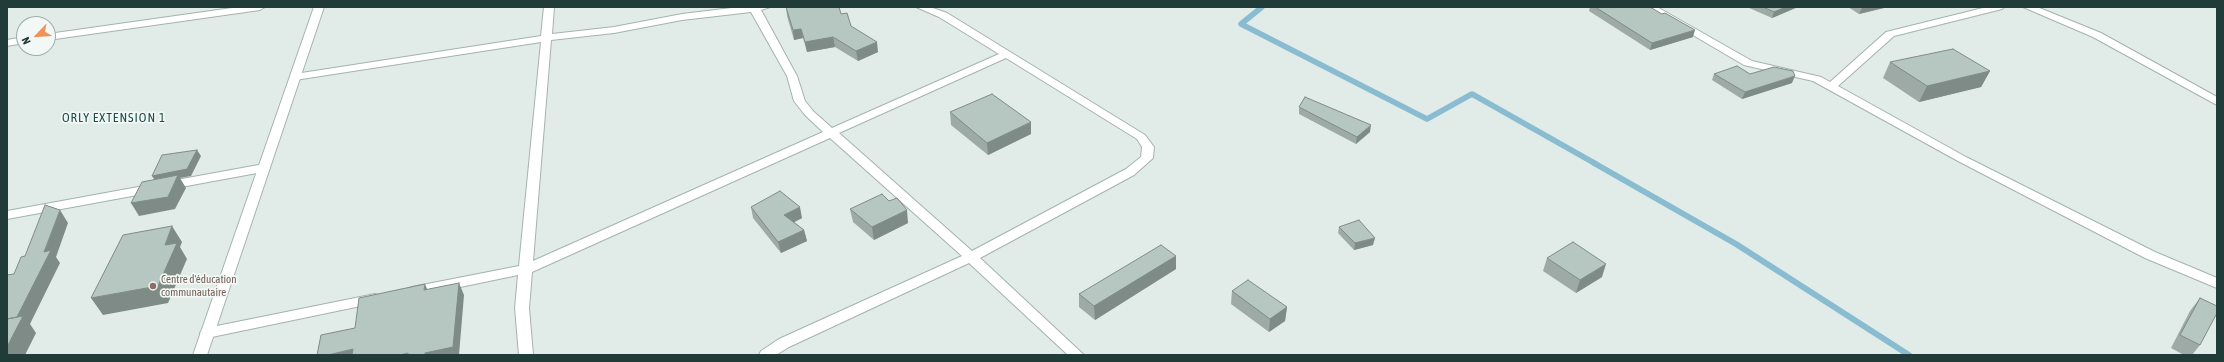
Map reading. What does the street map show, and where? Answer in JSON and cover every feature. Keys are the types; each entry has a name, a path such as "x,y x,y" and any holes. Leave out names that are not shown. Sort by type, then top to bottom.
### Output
{"street":[{"path":"56,36 260,7"},
{"path":"200,355 319,7"},
{"path":"526,355 522,308 549,7"},
{"path":"766,355 784,343 971,257 1130,172 1147,158 1148,147 1141,137 943,15 921,7"},
{"path":"1650,7 1748,63 1817,79 1976,166 2150,255 2217,283"},
{"path":"1830,87 1890,34 2000,7"},
{"path":"2028,7 2097,35 2217,102"},
{"path":"295,77 546,38 614,30 682,17 760,8 792,76 800,101 809,114 829,134 971,257 1077,355"},
{"path":"402,294 526,269 1007,54"},
{"path":"7,214 264,168"},
{"path":"207,333 386,297"}],"building":[{"path":"786,7 839,7 841,14 847,13 851,26 877,42 856,51 833,37 805,42 801,29 793,30"},
{"path":"1595,7 1650,7 1662,14 1665,13 1695,30 1652,43"},
{"path":"1763,7 1786,7 1774,12"},
{"path":"1953,49 1990,71 1927,86 1890,62"},
{"path":"1737,66 1750,74 1774,67 1793,71 1795,76 1745,92 1714,74"},
{"path":"992,94 1031,122 987,143 950,112"},
{"path":"1305,97 1371,125 1357,137 1299,107"},
{"path":"197,150 187,169 152,176 162,155"},
{"path":"178,175 168,197 131,203 142,182"},
{"path":"780,191 800,207 784,215 804,230 778,242 751,207"},
{"path":"882,194 889,201 897,198 907,210 872,227 850,209"},
{"path":"45,205 60,210 44,252 51,250 17,317 7,319 7,275 14,274 21,257 25,256"},
{"path":"1359,220 1375,238 1355,243 1339,227"},
{"path":"172,226 165,245 177,243 158,286 91,298 123,235"},
{"path":"1573,242 1606,264 1580,280 1547,258"},
{"path":"1161,245 1176,256 1094,306 1079,294"},
{"path":"1248,280 1287,307 1270,319 1232,291"},
{"path":"459,283 453,347 425,353 425,355 408,355 408,353 400,355 352,355 353,349 328,355 317,355 321,335 355,328 359,298 425,284 424,290"},
{"path":"2200,298 2217,306 2217,313 2200,345 2180,335"},
{"path":"23,316 7,347 7,319"}],"waterway":[{"path":"1262,7 1241,24 1427,119 1472,94 1596,164"},
{"path":"1594,163 1736,244 1909,355"}],"place":[{"name":"Centre d'éducation communautaire","path":"153,286"}],"district":[{"name":"ORLY EXTENSION 1","path":"114,118"}]}
